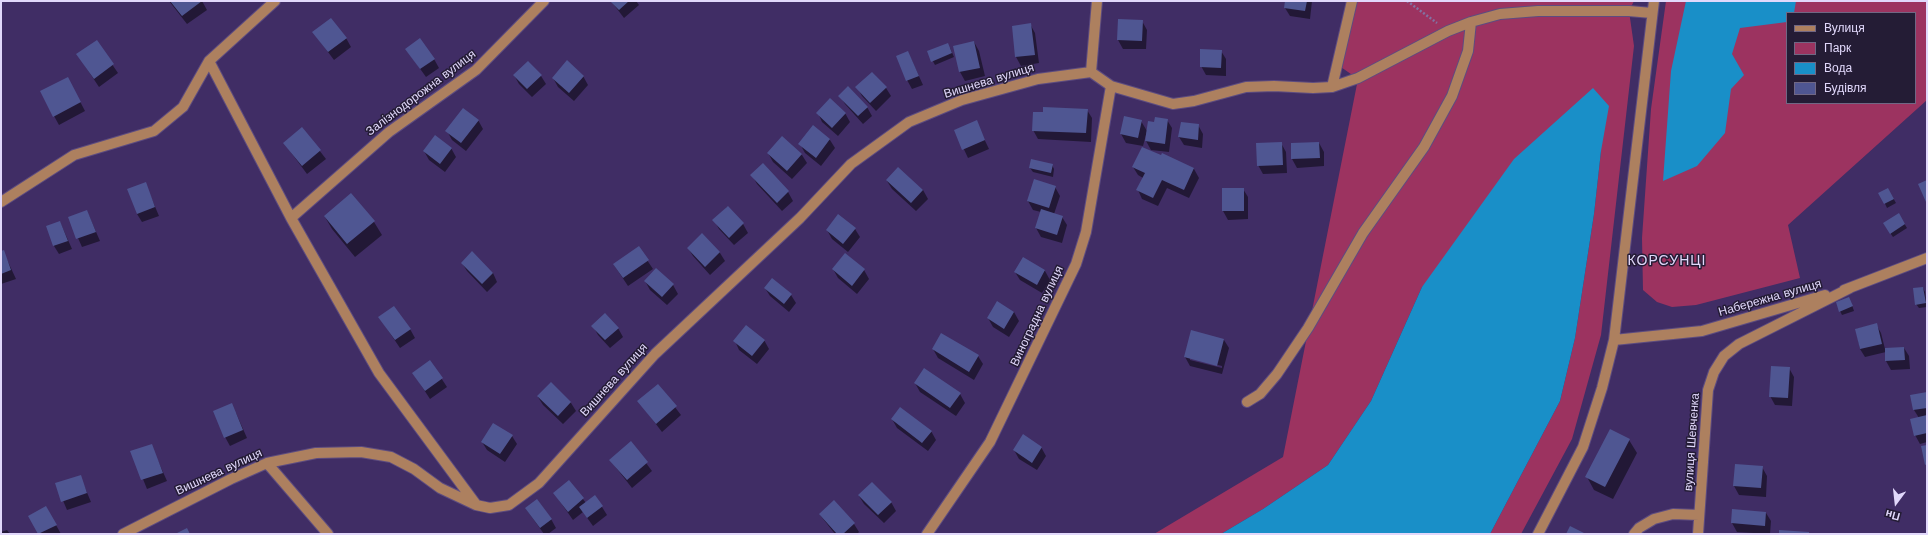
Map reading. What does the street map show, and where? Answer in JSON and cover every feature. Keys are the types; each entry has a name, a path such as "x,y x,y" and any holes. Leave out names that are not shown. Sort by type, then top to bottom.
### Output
{"street":[{"path":"1,202 74,155 154,131 182,107 209,61 275,1"},
{"name":"Залізнодорожна вулиця","path":"292,218 389,132 476,70 544,1"},
{"path":"1097,1 1091,72 1111,86 1173,104 1194,101 1246,87 1332,87 1358,78 1448,31 1471,22 1500,14 1538,11 1629,11 1652,13"},
{"path":"1332,87 1352,1"},
{"path":"1538,534 1583,446 1602,388 1614,340 1654,1"},
{"path":"1247,402 1260,394 1277,374 1308,328 1363,233 1424,147 1452,96 1468,51 1471,22"},
{"path":"209,61 292,218 380,373 476,505"},
{"name":"Вишнева вулиця","path":"123,534 231,478 266,463 316,452 361,452 391,457 414,469 440,488 476,505 490,508 509,505 539,483 655,354 800,218 851,164 909,122 962,100 1038,79 1091,72"},
{"name":"Виноградна вулиця","path":"927,534 990,442 1076,264 1086,232 1111,86"},
{"name":"Набережна вулиця","path":"1614,340 1702,331 1850,288 1927,258"},
{"name":"вулиця Шевченка","path":"1698,534 1708,390 1714,372 1724,356 1739,344 1850,288"},
{"path":"266,463 328,534"},
{"path":"1634,534 1639,528 1654,519 1673,514 1699,515"}],"path":[{"path":"1407,1 1448,31"}],"green space":[{"path":"1352,1 1634,1 1629,11 1634,46 1601,335 1572,439 1521,534 1490,534 1560,401 1575,338 1594,214 1601,151 1422,287 1371,401 1328,465 1263,509 1221,534 1154,534 1283,457 1358,79 1338,65"},
{"path":"1666,1 1927,1 1927,100 1788,225 1800,278 1696,305 1672,307 1657,302 1643,290 1642,238 1651,109"}],"water":[{"path":"1686,1 1796,1 1794,12 1786,12 1786,22 1740,28 1732,54 1744,75 1731,89 1725,133 1697,166 1663,181 1671,71"},
{"path":"1593,88 1609,106 1601,151 1594,214 1575,338 1560,401 1490,534 1221,534 1263,509 1328,465 1371,401 1422,287 1514,159"}],"building":[{"path":"170,1 202,1 182,16"},
{"path":"610,1 629,1 619,10"},
{"path":"1285,1 1307,1 1305,11 1284,8"},
{"path":"331,18 347,38 328,52 312,32"},
{"path":"1118,19 1143,20 1142,41 1117,40"},
{"path":"1031,23 1035,55 1015,57 1012,26"},
{"path":"420,38 435,59 420,69 405,49"},
{"path":"97,40 114,64 94,79 76,54"},
{"path":"974,41 980,68 959,72 953,46"},
{"path":"948,43 952,53 931,62 927,51"},
{"path":"1200,49 1222,50 1221,68 1200,67"},
{"path":"908,51 919,76 906,81 896,56"},
{"path":"567,60 584,76 569,93 552,78"},
{"path":"528,61 542,75 527,89 513,75"},
{"path":"872,72 887,87 870,103 855,87"},
{"path":"68,77 81,102 53,117 40,91"},
{"path":"848,86 868,107 858,116 838,96"},
{"path":"830,98 846,113 832,128 816,113"},
{"path":"1043,107 1088,109 1086,133 1032,131 1033,112 1043,112"},
{"path":"463,108 479,120 461,143 445,131"},
{"path":"1124,116 1142,120 1138,138 1120,134"},
{"path":"1155,117 1168,119 1165,144 1145,141 1148,121 1154,122"},
{"path":"977,120 985,140 962,150 954,130"},
{"path":"1181,122 1199,124 1198,140 1178,137"},
{"path":"813,125 830,139 816,158 798,144"},
{"path":"302,127 321,150 302,166 283,143"},
{"path":"435,135 452,148 440,164 423,151"},
{"path":"782,136 802,154 787,171 767,153"},
{"path":"1282,142 1283,165 1257,166 1256,143"},
{"path":"1319,142 1320,158 1291,159 1291,143"},
{"path":"1142,147 1161,155 1162,153 1194,168 1184,190 1162,180 1153,198 1136,190 1145,173 1132,167"},
{"path":"1031,159 1053,164 1051,173 1029,168"},
{"path":"763,163 789,191 777,203 750,175"},
{"path":"898,167 923,190 911,203 886,180"},
{"path":"1034,179 1056,186 1049,208 1027,201"},
{"path":"1927,180 1927,201 1926,202 1918,184"},
{"path":"146,182 155,207 137,214 127,189"},
{"path":"1222,188 1244,188 1244,211 1222,211"},
{"path":"1888,188 1894,199 1884,204 1878,193"},
{"path":"351,193 375,221 347,244 324,216"},
{"path":"728,206 744,223 729,238 712,220"},
{"path":"1041,209 1063,216 1057,235 1035,228"},
{"path":"87,210 96,232 76,239 68,217"},
{"path":"1899,213 1905,224 1890,234 1883,223"},
{"path":"838,214 856,228 843,244 826,230"},
{"path":"60,221 68,241 53,246 46,226"},
{"path":"702,233 720,252 705,267 687,248"},
{"path":"639,246 649,260 623,278 613,264"},
{"path":"4,250 11,270 1,274 1,251"},
{"path":"472,251 493,273 482,284 461,263"},
{"path":"845,253 865,269 852,286 832,269"},
{"path":"1023,257 1045,270 1037,285 1014,272"},
{"path":"656,268 674,284 662,297 644,281"},
{"path":"772,278 792,294 784,304 764,288"},
{"path":"1923,287 1926,303 1915,305 1913,288"},
{"path":"1849,297 1853,306 1839,312 1836,302"},
{"path":"997,301 1014,312 1004,329 987,318"},
{"path":"394,306 411,329 395,340 378,317"},
{"path":"605,313 619,328 605,340 591,326"},
{"path":"1877,323 1882,344 1860,349 1855,329"},
{"path":"746,325 765,340 752,356 733,341"},
{"path":"1191,330 1224,339 1217,366 1184,357"},
{"path":"941,333 979,355 969,372 932,349"},
{"path":"1904,347 1905,360 1885,361 1885,348"},
{"path":"430,360 443,378 425,391 412,373"},
{"path":"1771,366 1790,367 1788,398 1769,397"},
{"path":"924,368 961,393 950,408 914,383"},
{"path":"551,382 571,402 558,416 537,396"},
{"path":"658,384 677,406 656,424 637,401"},
{"path":"1927,392 1927,408 1913,410 1910,395"},
{"path":"232,403 243,430 224,438 213,411"},
{"path":"900,407 932,431 922,443 891,419"},
{"path":"1927,415 1927,433 1914,436 1910,419"},
{"path":"493,423 513,435 500,454 481,442"},
{"path":"1610,429 1630,439 1605,487 1585,477"},
{"path":"1023,434 1042,447 1032,463 1013,450"},
{"path":"631,441 648,462 627,480 609,460"},
{"path":"152,444 163,473 141,480 130,451"},
{"path":"1927,445 1927,464 1925,465 1921,446"},
{"path":"1735,464 1763,466 1761,488 1733,486"},
{"path":"81,475 87,493 61,502 55,483"},
{"path":"569,480 584,498 568,512 553,493"},
{"path":"872,482 892,502 878,515 858,495"},
{"path":"595,495 603,506 587,518 579,507"},
{"path":"537,499 552,519 540,528 525,508"},
{"path":"834,500 855,523 843,534 837,534 819,514"},
{"path":"46,506 57,525 38,534 28,516"},
{"path":"1732,509 1766,512 1765,526 1731,523"},
{"path":"1570,526 1586,534 1566,534"},
{"path":"187,528 190,534 175,534"},
{"path":"1779,530 1809,532 1809,534 1779,534"}],"district":[{"name":"КОРСУНЦІ","path":"1667,261"}]}
